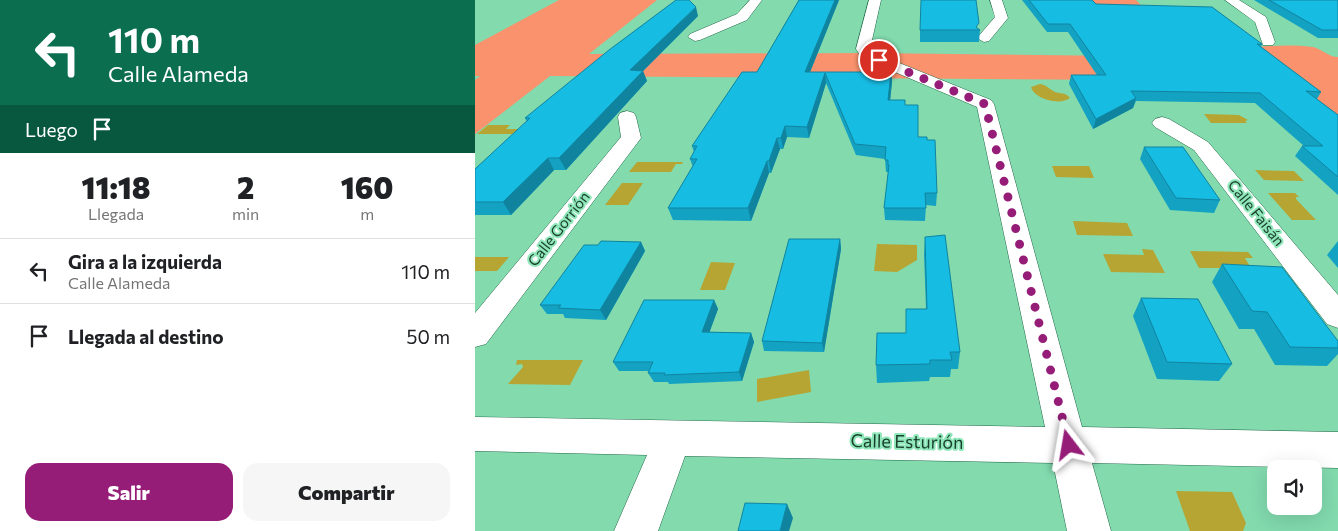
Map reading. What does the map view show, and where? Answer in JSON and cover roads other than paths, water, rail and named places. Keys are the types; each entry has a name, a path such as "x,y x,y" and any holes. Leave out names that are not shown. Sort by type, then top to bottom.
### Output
{"street":[{"path":"695,37 741,17 756,0"},
{"path":"875,0 863,49 867,55 985,104 1089,531"},
{"path":"984,38 1002,18 996,0"},
{"path":"1231,0 1261,20 1268,42"},
{"name":"Calle Gorrión","path":"475,336 631,138 627,117"},
{"name":"Calle Faisán","path":"1162,123 1201,146 1338,316"},
{"name":"Calle Esturión","path":"475,434 1338,450"},
{"path":"636,531 673,438"}]}
